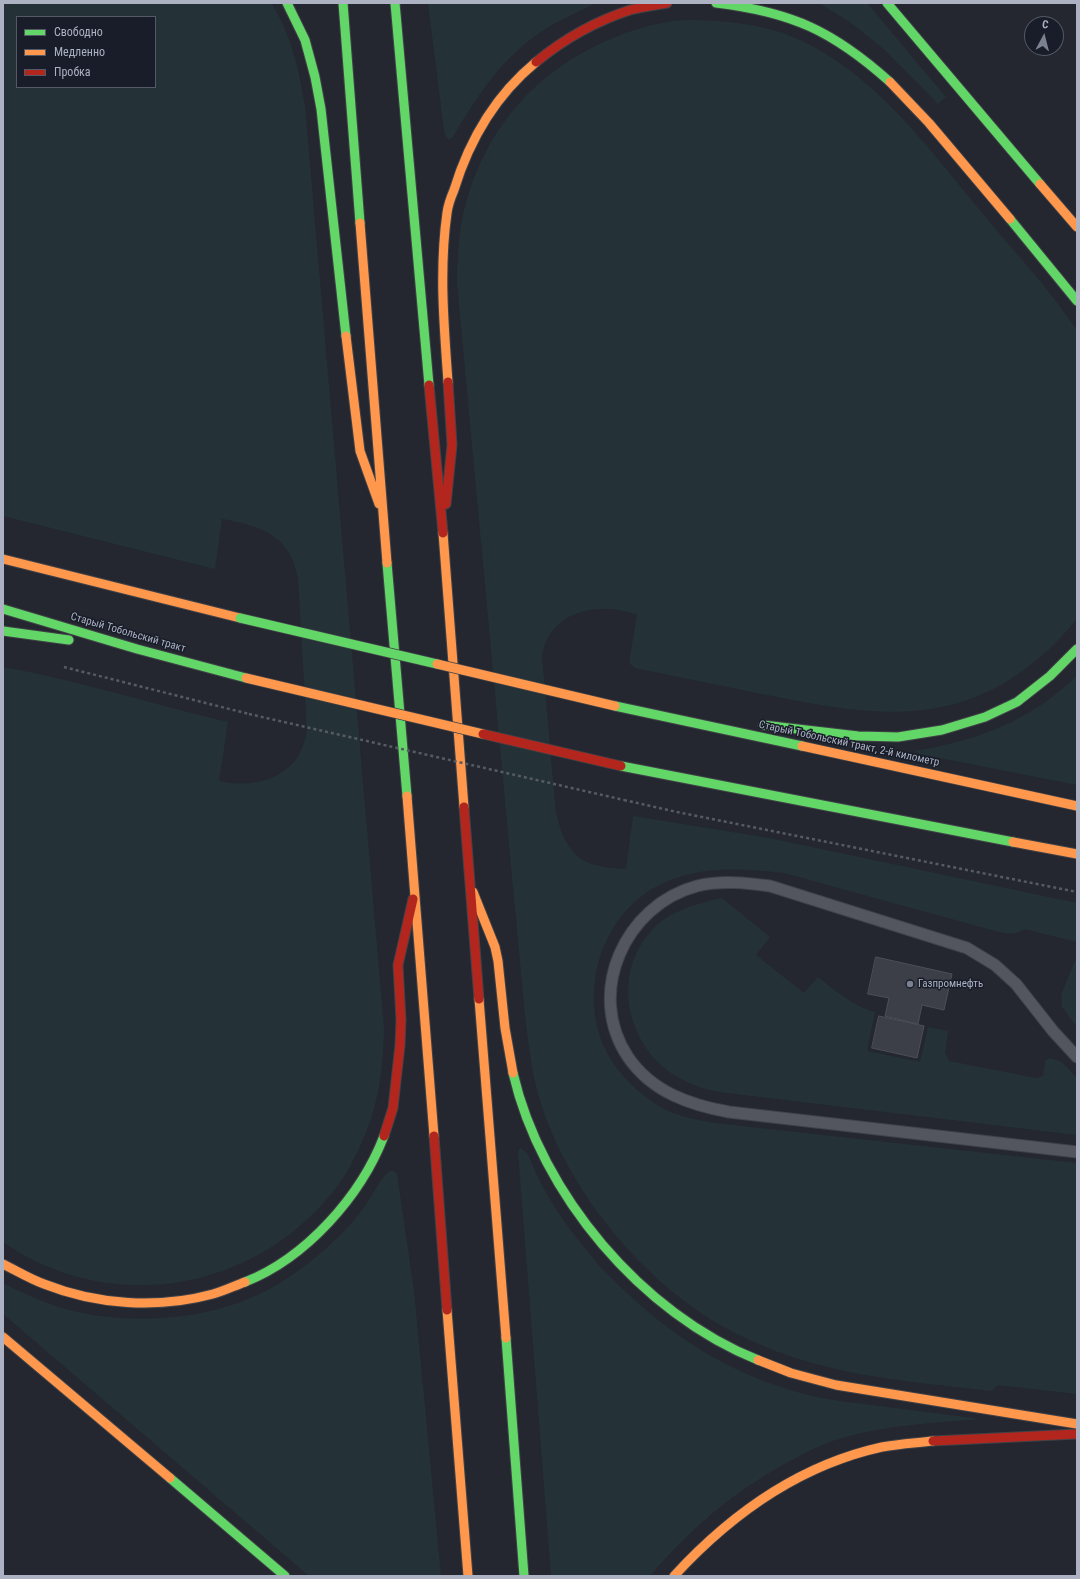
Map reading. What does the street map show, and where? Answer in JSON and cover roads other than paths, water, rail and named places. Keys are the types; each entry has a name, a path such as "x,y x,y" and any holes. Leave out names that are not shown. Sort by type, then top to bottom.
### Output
{"main road":[{"path":"287,3 305,40 315,77 321,109 336,264 360,451 383,514"},
{"path":"343,3 383,514 415,890 468,1576"},
{"path":"394,3 443,530 446,583 472,886 524,1576"},
{"path":"443,530 452,445 442,296 443,247 447,210 459,172 475,136 499,99 522,73 555,46 584,29 631,10 668,3"},
{"path":"716,3 766,11 795,19 826,34 861,57 920,112 1077,301"},
{"path":"887,3 1077,227"},
{"path":"3,559 159,599"},
{"path":"55,562 159,599"},
{"name":"Старый Тобольский тракт, 2-й километр","path":"159,599 615,706 1077,806"},
{"name":"Старый Тобольский тракт","path":"3,609 137,649 246,678 621,766 863,814"},
{"path":"3,631 137,649"},
{"path":"750,724 858,736 898,737 942,730 985,717 1017,702 1050,676 1077,649"},
{"path":"642,712 735,722"},
{"path":"863,814 993,847"},
{"path":"863,814 1077,854"},
{"path":"472,886 497,955 505,1032 512,1073 522,1106 539,1149 558,1184 578,1215 604,1248 631,1277 657,1300 713,1339 747,1357 792,1374 843,1386 1077,1424"},
{"path":"3,1264 21,1275 72,1294 107,1301 144,1305 178,1302 210,1296 241,1285 264,1274 288,1259 315,1237 340,1212 363,1181 381,1146 392,1114 398,1066 401,1021 398,966 415,890"},
{"path":"3,1337 285,1576"},
{"path":"674,1576 715,1534 757,1504 794,1481 844,1458 882,1447 924,1442 1077,1434"}],"lane":[{"path":"1077,1057 1053,1032 1016,984 995,965 966,948 770,886 718,882 697,886 672,896 654,908 636,925 624,943 614,969 610,992 617,1038 629,1058 644,1075 662,1089 680,1099 704,1107 729,1112 1077,1152"}],"place":[{"name":"Газпромнефть","path":"910,984"}]}
